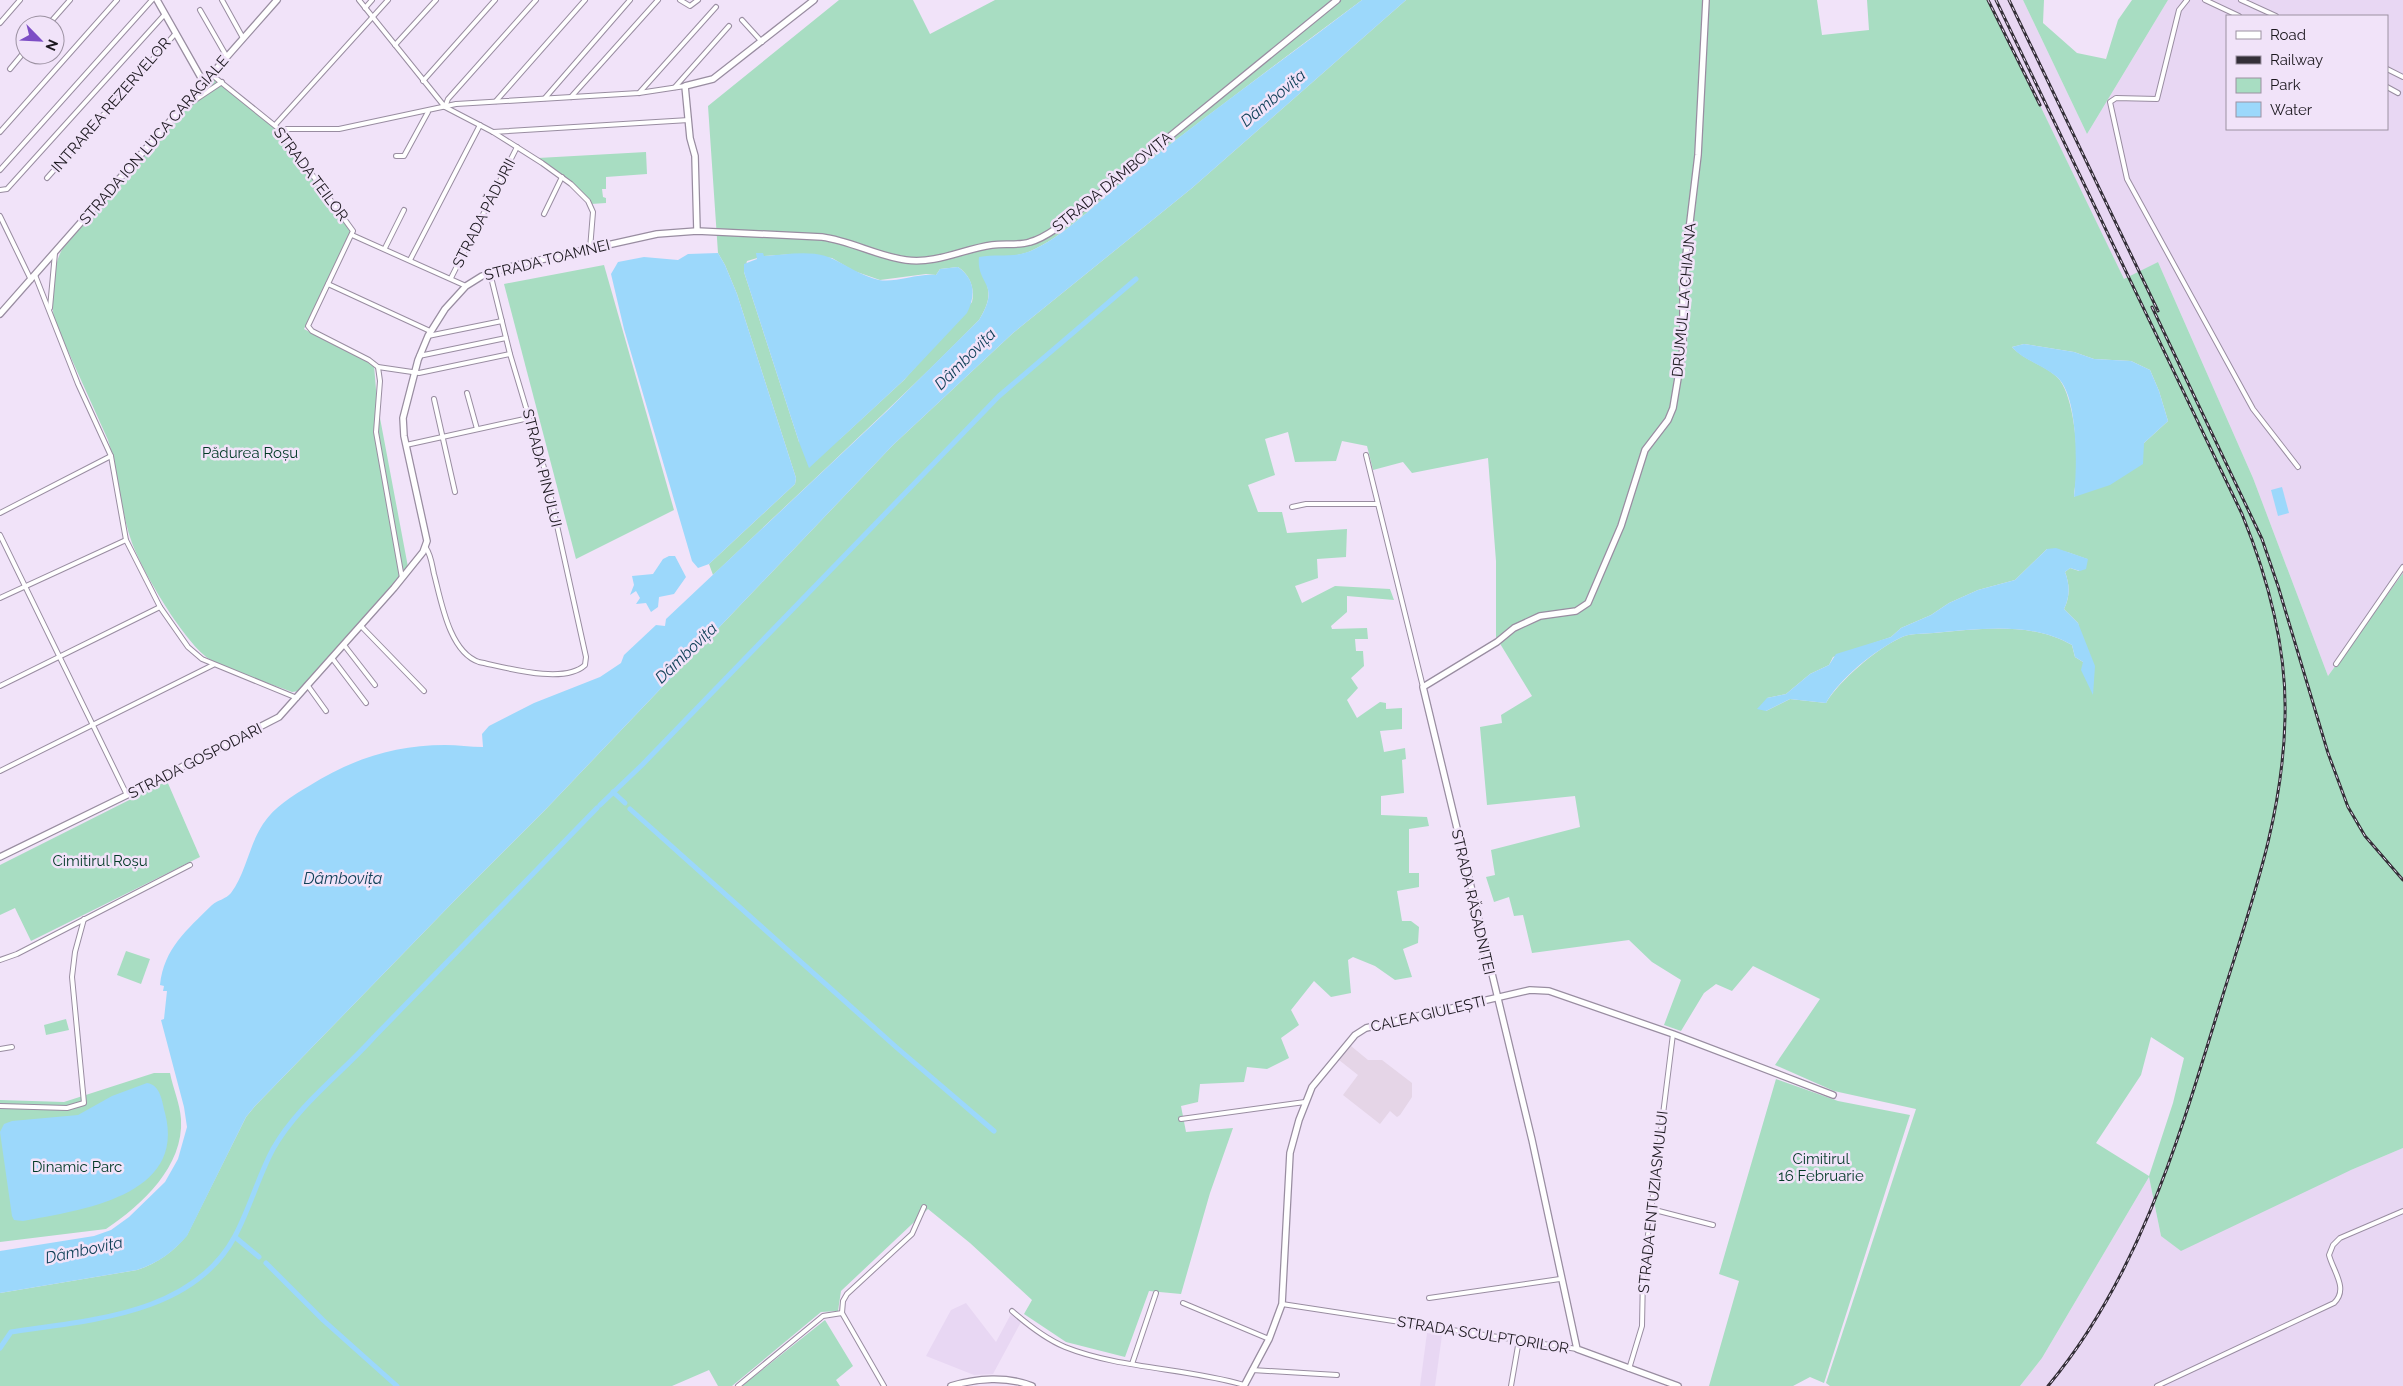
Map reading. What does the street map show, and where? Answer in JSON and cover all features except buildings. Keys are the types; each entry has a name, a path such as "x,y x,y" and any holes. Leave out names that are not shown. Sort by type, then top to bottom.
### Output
{"main road":[{"path":"157,0 204,84"},
{"name":"STRADA ION LUCA CARAGIALE","path":"0,314 277,0"},
{"path":"697,232 695,156 688,120 685,86 714,79 814,0"},
{"name":"STRADA DÂMBOVIȚA","path":"697,232 827,238 890,256 916,260 952,256 990,245 1028,243 1038,240 1060,226 1337,0"},
{"name":"DRUMUL LA CHIAJNA","path":"1423,687 1476,656 1514,628 1540,616 1576,611 1588,603 1618,536 1641,461 1650,442 1671,414 1681,362 1683,280 1698,155 1706,0"},
{"name":"STRADA TOAMNEI","path":"406,445 403,426 404,411 419,356 429,334 451,300 466,286 490,273 590,248 658,234 697,232"},
{"path":"406,445 427,534 426,548"},
{"name":"STRADA GOSPODARI","path":"0,857 127,795 278,717 361,626 426,548"},
{"name":"STRADA RĂSADNIȚEI","path":"1423,687 1496,998 1532,1140 1560,1279 1577,1349"},
{"name":"CALEA GIULEȘTI","path":"1244,1386 1269,1339 1282,1304 1290,1153 1305,1102 1322,1074 1355,1035 1366,1028 1530,990 1548,991 1673,1034 1833,1095"},
{"name":"STRADA SCULPTORILOR","path":"1577,1349 1678,1386"},
{"path":"951,1386 976,1380 1009,1380 1032,1386"}],"street":[{"path":"0,23 20,0"},
{"path":"57,15 70,0"},
{"path":"0,132 117,0"},
{"path":"0,170 152,0"},
{"path":"222,0 243,38"},
{"path":"359,0 445,107"},
{"path":"365,8 372,0"},
{"path":"277,127 388,0"},
{"path":"395,45 436,0"},
{"path":"423,81 494,0"},
{"path":"445,107 448,99 536,0"},
{"path":"496,102 585,0"},
{"path":"544,98 630,0"},
{"path":"570,98 658,0"},
{"path":"680,0 690,6 698,0"},
{"path":"2187,0 2179,10 2158,99 2116,98 2110,102 2127,179 2252,409 2298,467"},
{"path":"2205,0 2237,15"},
{"path":"2241,0 2274,15"},
{"path":"639,93 716,7"},
{"path":"200,10 228,57"},
{"path":"0,190 7,189 165,14"},
{"path":"742,20 762,42"},
{"path":"675,87 729,26"},
{"name":"INTRAREA REZERVELOR","path":"48,178 176,33"},
{"path":"10,69 15,63"},
{"path":"2388,70 2403,77"},
{"name":"STRADA TEILOR","path":"212,75 277,127 352,227 352,234 309,324 310,329 378,367"},
{"path":"184,107 222,82"},
{"path":"277,127 339,128 428,112 445,107 544,98 639,93 685,86"},
{"path":"2388,87 2398,92"},
{"name":"STRADA PĂDURII","path":"445,107 517,147 562,177 580,192 592,208 590,248"},
{"path":"396,156 404,156 428,112"},
{"path":"493,132 688,120"},
{"path":"410,260 480,125"},
{"name":"STRADA PĂDURII","path":"451,278 517,147"},
{"path":"544,214 562,177"},
{"path":"385,248 404,210"},
{"path":"0,216 31,280"},
{"path":"352,234 466,286"},
{"path":"50,313 56,252"},
{"name":"STRADA PINULUI","path":"426,548 448,623 461,648 471,658 479,662 545,674 576,670 585,665 586,657 552,500 510,354 490,273"},
{"path":"35,275 111,456 126,540 160,607 192,651 213,665 297,698"},
{"path":"328,284 429,334 502,321"},
{"path":"419,356 506,338"},
{"path":"402,578 376,432 380,381 378,367 414,373 510,354"},
{"path":"467,393 477,429"},
{"path":"434,399 455,492"},
{"path":"406,445 529,418"},
{"name":"STRADA RĂSADNIȚEI","path":"1366,455 1423,687"},
{"path":"0,513 111,456"},
{"path":"1292,507 1306,504 1377,504"},
{"path":"0,535 127,795"},
{"path":"0,598 126,540"},
{"path":"2336,664 2403,567"},
{"path":"0,686 160,607"},
{"path":"361,626 424,691"},
{"path":"344,645 375,685"},
{"path":"332,658 366,703"},
{"path":"0,771 213,665"},
{"path":"308,686 326,711"},
{"path":"0,960 17,954 190,865"},
{"path":"0,1106 68,1108 84,1103 72,977 75,952 84,918"},
{"name":"STRADA ENTUZIASMULUI","path":"1629,1368 1642,1326 1643,1275 1673,1034"},
{"path":"0,1049 12,1047"},
{"path":"1181,1119 1305,1102"},
{"path":"884,1386 842,1313 843,1301 847,1294 912,1234 924,1207"},
{"path":"1651,1209 1713,1225"},
{"path":"2157,1386 2334,1303 2341,1289 2329,1255 2335,1242 2340,1238 2403,1211"},
{"path":"1429,1298 1560,1279"},
{"path":"1132,1364 1156,1293"},
{"path":"1183,1304 1269,1339"},
{"name":"STRADA SCULPTORILOR","path":"1282,1304 1577,1349"},
{"path":"1012,1311 1053,1342 1066,1348 1132,1364 1244,1386"},
{"path":"738,1386 823,1316 842,1313"},
{"path":"1511,1386 1519,1340"},
{"path":"1252,1370 1337,1375"}],"shaded area":[{"path":"1989,0 2023,0 2087,134 2168,0 2403,0 2403,573 2328,676 2253,478 2158,262 2124,280"},
{"path":"1351,1046 1368,1060 1382,1060 1412,1083 1412,1097 1400,1115 1397,1117 1390,1111 1380,1124 1343,1095 1358,1075 1339,1060"},
{"path":"2403,1148 2403,1386 2020,1386 2042,1358 2149,1177 2161,1236 2351,1170"},
{"path":"966,1303 996,1342 1011,1314 1021,1322 993,1374 974,1375 926,1356 951,1310"},
{"path":"1427,1333 1442,1335 1435,1386 1420,1386"}],"green space":[{"path":"839,0 913,0 930,34 995,0 1362,0 1221,105 1048,242 1024,254 987,256 979,264 987,286 988,298 979,320 881,417 713,575 709,564 795,484 796,478 737,294 718,253 708,106","holes":["795,254 832,258 854,271 880,280 926,274 936,275 940,269 958,267 971,282 972,302 904,380 840,439 799,442 744,272 747,261 764,256"]},
{"path":"1406,0 1817,0 1822,35 1869,30 1867,0 1989,0 2124,279 2158,262 2253,478 2328,676 2403,573 2403,1148 2351,1170 2181,1251 2161,1236 2149,1177 2042,1358 2020,1386 1830,1386 1826,1383 1916,1109 1834,1091 1775,1065 1820,999 1753,966 1732,991 1716,984 1704,993 1681,1031 1664,1025 1681,980 1652,962 1629,940 1532,953 1523,915 1514,916 1509,897 1494,902 1486,877 1495,875 1491,850 1580,827 1575,796 1487,805 1480,727 1502,723 1501,715 1532,696 1496,637 1496,561 1488,458 1412,473 1403,462 1373,470 1367,446 1342,441 1336,461 1295,462 1288,432 1265,439 1275,475 1248,485 1258,512 1282,512 1287,533 1347,529 1346,557 1317,559 1318,578 1295,586 1302,603 1335,586 1390,589 1394,600 1347,596 1347,612 1331,626 1332,629 1367,628 1368,639 1355,639 1356,651 1363,651 1364,666 1351,678 1358,688 1347,700 1357,718 1380,702 1386,703 1386,709 1402,708 1402,729 1380,731 1384,752 1405,748 1406,759 1402,760 1404,793 1381,796 1381,815 1427,817 1429,826 1409,829 1409,873 1419,873 1419,887 1397,891 1402,921 1411,921 1419,927 1418,943 1403,949 1412,977 1395,980 1375,966 1353,957 1348,960 1351,993 1331,997 1314,981 1291,1010 1299,1025 1281,1038 1289,1058 1267,1069 1247,1067 1244,1082 1200,1084 1198,1102 1181,1106 1186,1132 1233,1128 1210,1193 1181,1294 1149,1291 1125,1357 1066,1342 1024,1314 1032,1300 970,1243 928,1209 841,1291 838,1311 821,1312 732,1386 718,1386 709,1370 672,1386 0,1386 0,1293 137,1270 165,1256 176,1247 187,1235 246,1117 255,1106 545,810 893,445 1013,333 1192,188","holes":["2024,344 2074,352 2094,359 2131,361 2150,370 2168,421 2144,443 2074,497 2077,452 2074,423 2067,396 2063,385 2057,377 2012,347","2047,549 2067,552 2087,559 2079,571 2070,568 2065,572 2069,591 2064,609 2078,623 2093,693 2083,662 2075,657 2072,645 2056,637 2039,632 2004,628 1903,636 1890,643 1859,666 1840,685 1826,703 1790,699 1766,711 1767,698 1786,694 1810,674 1829,665 1833,657 1891,637 1901,628 1931,615 1949,603 1978,590 2015,580","2151,1037 2184,1058 2173,1103 2149,1176 2096,1143 2141,1075"]},
{"path":"2023,0 2044,0 2043,23 2077,53 2106,59 2118,20 2132,0 2168,0 2087,134"},
{"name":"Pădurea Roșu","path":"212,78 272,125 297,153 351,231 304,329 374,365 377,402 408,567 299,691 292,692 211,660 189,639 165,605 136,553 124,516 115,465 108,440 54,320 53,283 59,255 63,248"},
{"path":"646,152 647,174 606,177 606,189 602,189 606,203 591,204 570,182 538,158"},
{"path":"604,265 674,510 576,559 504,284"},
{"name":"Cimitirul Roșu","path":"167,781 200,857 31,941 15,908 0,915 0,865"},
{"path":"126,951 150,959 141,984 117,975"},
{"path":"66,1019 69,1030 46,1035 44,1025"},
{"name":"Dinamic Parc","path":"154,1073 170,1073 181,1119 176,1153 158,1183 133,1208 106,1229 0,1242 0,1100 64,1102"},
{"name":"Cimitirul 16 Februarie","path":"1776,1079 1838,1101 1910,1115 1824,1383 1810,1377 1793,1386 1709,1386 1739,1281 1719,1274"},
{"path":"825,1320 853,1366 836,1380 840,1386 742,1386"}],"water":[{"name":"Dâmbovița","path":"1362,0 1406,0 1192,188 1013,333 893,445 545,810 255,1106 246,1117 187,1236 176,1247 165,1256 137,1270 0,1293 0,1251 94,1236 111,1230 129,1217 165,1182 178,1159 187,1127 184,1107 161,1020 164,1019 167,991 163,991 164,986 160,985 162,972 166,960 178,940 212,905 231,893 240,877 258,832 272,812 325,776 374,755 427,746 483,747 482,734 489,726 534,703 600,677 621,663 624,655 656,625 665,626 666,619 886,412 979,320 985,308 988,291 981,274 979,257 1021,254 1048,242 1165,148"},
{"path":"718,253 737,294 796,478 795,484 709,564 698,568 692,561 624,329 611,274 618,262 644,257 678,260 688,254"},
{"path":"756,253 763,253 764,256 799,253 817,254 833,259 867,276 885,281 922,275 936,275 940,269 958,267 971,282 973,294 967,313 904,380 809,468 744,272 744,264 757,259"},
{"path":"2024,344 2074,352 2094,359 2131,361 2150,370 2168,421 2144,443 2143,464 2110,485 2074,497 2076,452 2073,416 2069,400 2064,387 2057,377 2022,356 2012,347"},
{"path":"2282,487 2289,513 2278,516 2271,490"},
{"path":"2056,548 2088,559 2086,569 2080,571 2070,568 2065,572 2069,591 2064,609 2078,623 2095,666 2093,695 2081,670 2083,662 2075,657 2072,645 2056,637 2039,632 2004,628 1903,636 1879,650 1858,666 1840,684 1826,703 1790,699 1766,711 1757,709 1767,698 1786,694 1810,674 1829,665 1836,654 1891,637 1901,628 1931,615 1949,603 1978,590 2015,580 2047,549"},
{"path":"675,556 686,577 674,594 659,597 658,607 651,612 646,603 636,604 640,598 636,591 630,595 634,585 632,576 653,574 663,559"},
{"name":"Dinamic Parc","path":"147,1083 152,1084 160,1095 165,1113 168,1141 160,1164 145,1181 124,1194 99,1204 46,1217 23,1221 14,1220 0,1132 4,1124 12,1121 78,1115 112,1096"}],"waterway":[{"path":"600,805 642,765 999,396 1136,279"},
{"path":"613,792 625,803"},
{"path":"0,1348 11,1332 105,1317 137,1309 166,1298 193,1283 217,1262 235,1236 273,1149 294,1119 597,808"},
{"path":"630,809 896,1047 994,1131"},
{"path":"235,1237 259,1257"},
{"path":"266,1263 323,1320 397,1386"}],"railway":[{"path":"1988,0 2040,105"},
{"path":"1996,0 2242,514 2268,588 2279,640 2285,692 2283,755 2272,825 2264,860 2244,929 2173,1151 2133,1250 2109,1297 2080,1343 2048,1386"},
{"path":"2009,0 2158,311"},
{"path":"2152,307 2262,539 2328,753 2348,807 2365,836 2403,880"}]}
